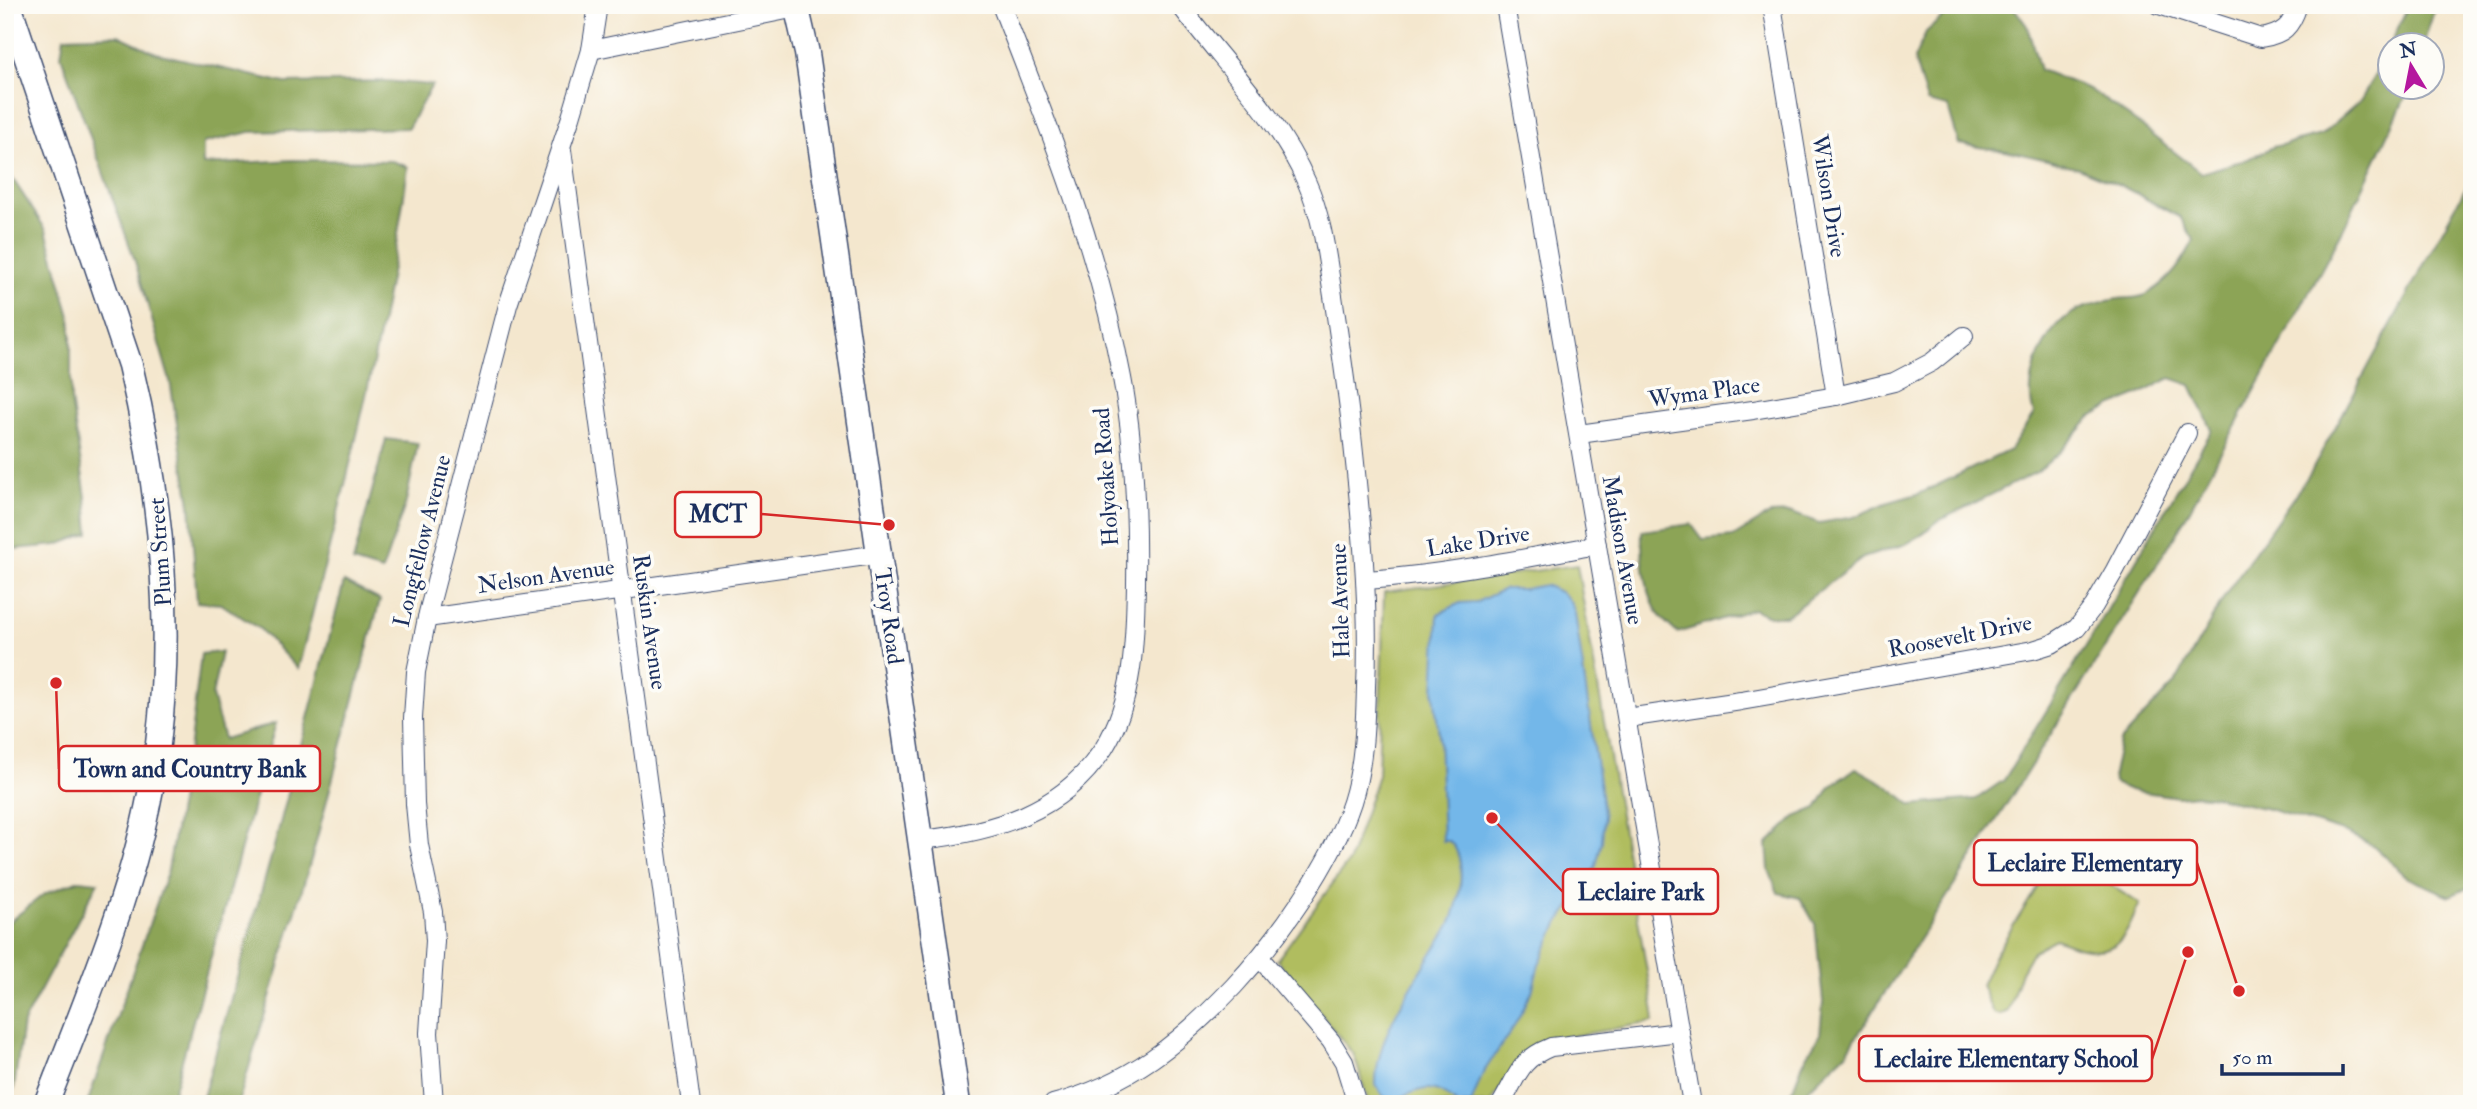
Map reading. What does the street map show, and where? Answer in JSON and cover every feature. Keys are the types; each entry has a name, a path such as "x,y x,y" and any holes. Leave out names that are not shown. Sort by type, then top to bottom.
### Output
{"main road":[{"name":"Plum Street","path":"9,5 130,365 144,421 155,484 163,571 164,624 158,745 145,811 120,909 46,1104"},
{"name":"Troy Road","path":"801,6 958,1104"}],"street":[{"name":"Longfellow Avenue","path":"435,1104 429,1033 435,941 433,912 419,845 413,764 416,672 427,618 508,304 562,147 591,50 598,5"},
{"name":"Holyoake Road","path":"921,840 971,834 1000,826 1024,816 1066,790 1088,769 1116,727 1126,698 1131,668 1136,551 1130,435 1123,380 1111,326 1080,218 1054,140 1001,5"},
{"name":"Hale Avenue","path":"1053,1104 1101,1087 1161,1054 1194,1027 1260,958 1308,888 1339,834 1360,772 1364,739 1368,648 1367,580 1345,378 1326,248 1316,208 1294,154 1276,125 1180,5"},
{"name":"Madison Avenue","path":"1505,5 1692,1104"},
{"name":"Wilson Drive","path":"1772,5 1836,396"},
{"path":"2159,5 2261,38 2283,31 2292,21 2298,5"},
{"path":"591,50 801,6"},
{"name":"Ruskin Avenue","path":"562,147 691,1104"},
{"name":"Wyma Place","path":"1578,434 1753,410 1836,396 1894,382 1932,362 1964,336"},
{"name":"Roosevelt Drive","path":"1627,718 1741,701 2033,650 2052,644 2077,628 2094,606 2187,433"},
{"name":"Lake Drive","path":"1367,580 1483,566 1597,545"},
{"name":"Nelson Avenue","path":"427,618 880,554"},
{"path":"1260,958 1331,1041 1344,1062 1357,1104"},
{"path":"1501,1104 1516,1072 1536,1053 1551,1047 1680,1032"}],"green space":[{"path":"1956,5 2012,5 2027,26 2040,70 2089,89 2201,173 2248,159 2273,147 2321,135 2361,100 2376,73 2376,102 2403,102 2343,230 2178,531 1846,1053 1810,1088 1800,1104 1787,1104 1803,1063 1820,1034 1823,1002 1815,924 1800,898 1778,893 1769,870 1767,844 1795,817 1817,808 1830,787 1856,768 1888,786 1912,805 1976,799 2004,780 2091,638 2212,430 2191,385 2170,378 2091,417 2061,451 2037,472 1938,521 1906,544 1863,558 1786,616 1769,616 1753,609 1677,633 1658,613 1645,573 1642,531 1691,524 1703,540 1733,537 1770,514 1792,513 1819,523 1854,517 1886,503 1921,493 2010,450 2034,414 2031,385 2034,369 2047,339 2057,326 2068,316 2085,308 2149,293 2176,270 2194,240 2180,217 2120,185 2076,167 2018,153 1959,144 1948,107 1927,102 1914,59 1926,32"},
{"path":"2408,5 2436,5 2427,32 2396,32"},
{"path":"118,35 156,53 285,83 385,81 432,85 408,128 250,132 203,143 203,165 294,160 392,161 408,167 374,357 346,482 298,669 260,629 221,604 197,602 190,504 170,381 134,258 61,56 64,37"},
{"path":"5,167 46,230 71,320 71,400 89,533 57,545 5,550"},
{"path":"2472,169 2472,886 2450,896 2408,878 2374,846 2346,833 2272,810 2217,797 2178,797 2130,790 2114,783 2113,774 2120,741 2175,683 2229,589 2311,472 2467,185"},
{"path":"386,439 418,443 406,502 382,571 353,562"},
{"path":"1577,565 1654,1012 1653,1022 1550,1040 1522,1056 1490,1104 1369,1104 1354,1055 1277,960 1349,861 1378,775 1384,592"},
{"path":"344,582 380,600 313,853 238,1104 201,1104 272,854"},
{"path":"221,652 212,696 224,739 276,723 170,1104 87,1104 168,870 189,751 201,654"},
{"path":"2071,857 2093,865 2108,883 2140,904 2130,926 2122,938 2107,948 2090,949 2055,939 2033,951 2021,972 2008,1011 2000,1015 1993,1013 1981,985 1995,955 2050,867"},
{"path":"79,880 98,882 23,1023 14,1088 8,1104 5,1104 5,925 44,894"}],"water":[{"path":"1545,585 1564,595 1571,602 1575,613 1604,816 1596,866 1559,922 1539,964 1532,992 1515,1025 1483,1073 1471,1104 1457,1104 1445,1094 1425,1089 1402,1097 1384,1097 1376,1086 1377,1068 1387,1034 1403,1001 1449,927 1460,888 1459,856 1449,841 1443,841 1439,735 1434,693 1438,614 1460,603 1477,602 1504,589"}],"place":[{"name":"MCT","path":"889,525"},
{"name":"Town and Country Bank","path":"56,683"},
{"name":"Leclaire Park","path":"1492,818"},
{"name":"Leclaire Elementary School","path":"2188,952"},
{"name":"Leclaire Elementary","path":"2239,991"}]}
